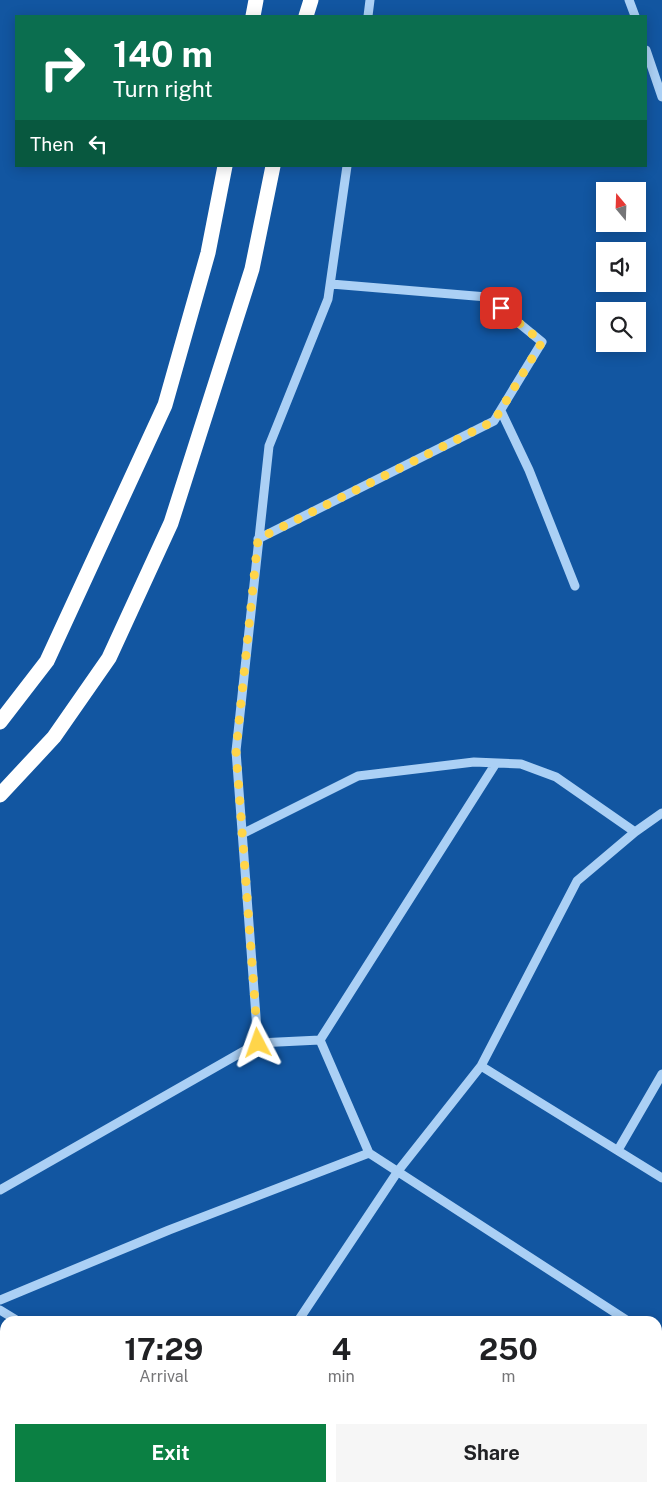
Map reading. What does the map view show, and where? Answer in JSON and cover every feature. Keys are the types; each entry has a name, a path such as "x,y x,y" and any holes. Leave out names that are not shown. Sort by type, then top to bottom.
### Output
{"highway":[{"path":"253,15 256,0"},
{"path":"306,15 311,0"},
{"path":"0,722 47,661 165,405 208,253 225,167"},
{"path":"0,795 54,737 109,658 171,524 252,269 273,167"}],"street":[{"path":"368,15 370,0"},
{"path":"629,0 635,15"},
{"path":"647,53 662,98"},
{"path":"258,1043 236,751 268,446 328,300 347,167"},
{"path":"258,539 494,421 542,342 487,297 331,284"},
{"path":"501,411 529,470 575,586"},
{"path":"242,834 358,776 474,762 521,764 556,777 635,832"},
{"path":"320,1040 496,763"},
{"path":"301,1316 398,1172 481,1066 577,882 635,832 662,813"},
{"path":"0,1190 258,1043 320,1040"},
{"path":"320,1040 369,1153 620,1316"},
{"path":"481,1066 662,1178"},
{"path":"618,1150 662,1074"},
{"path":"0,1300 169,1230 369,1153"}],"route":[{"path":"258,1043 236,751 258,539 494,421 542,342 501,308"}]}
